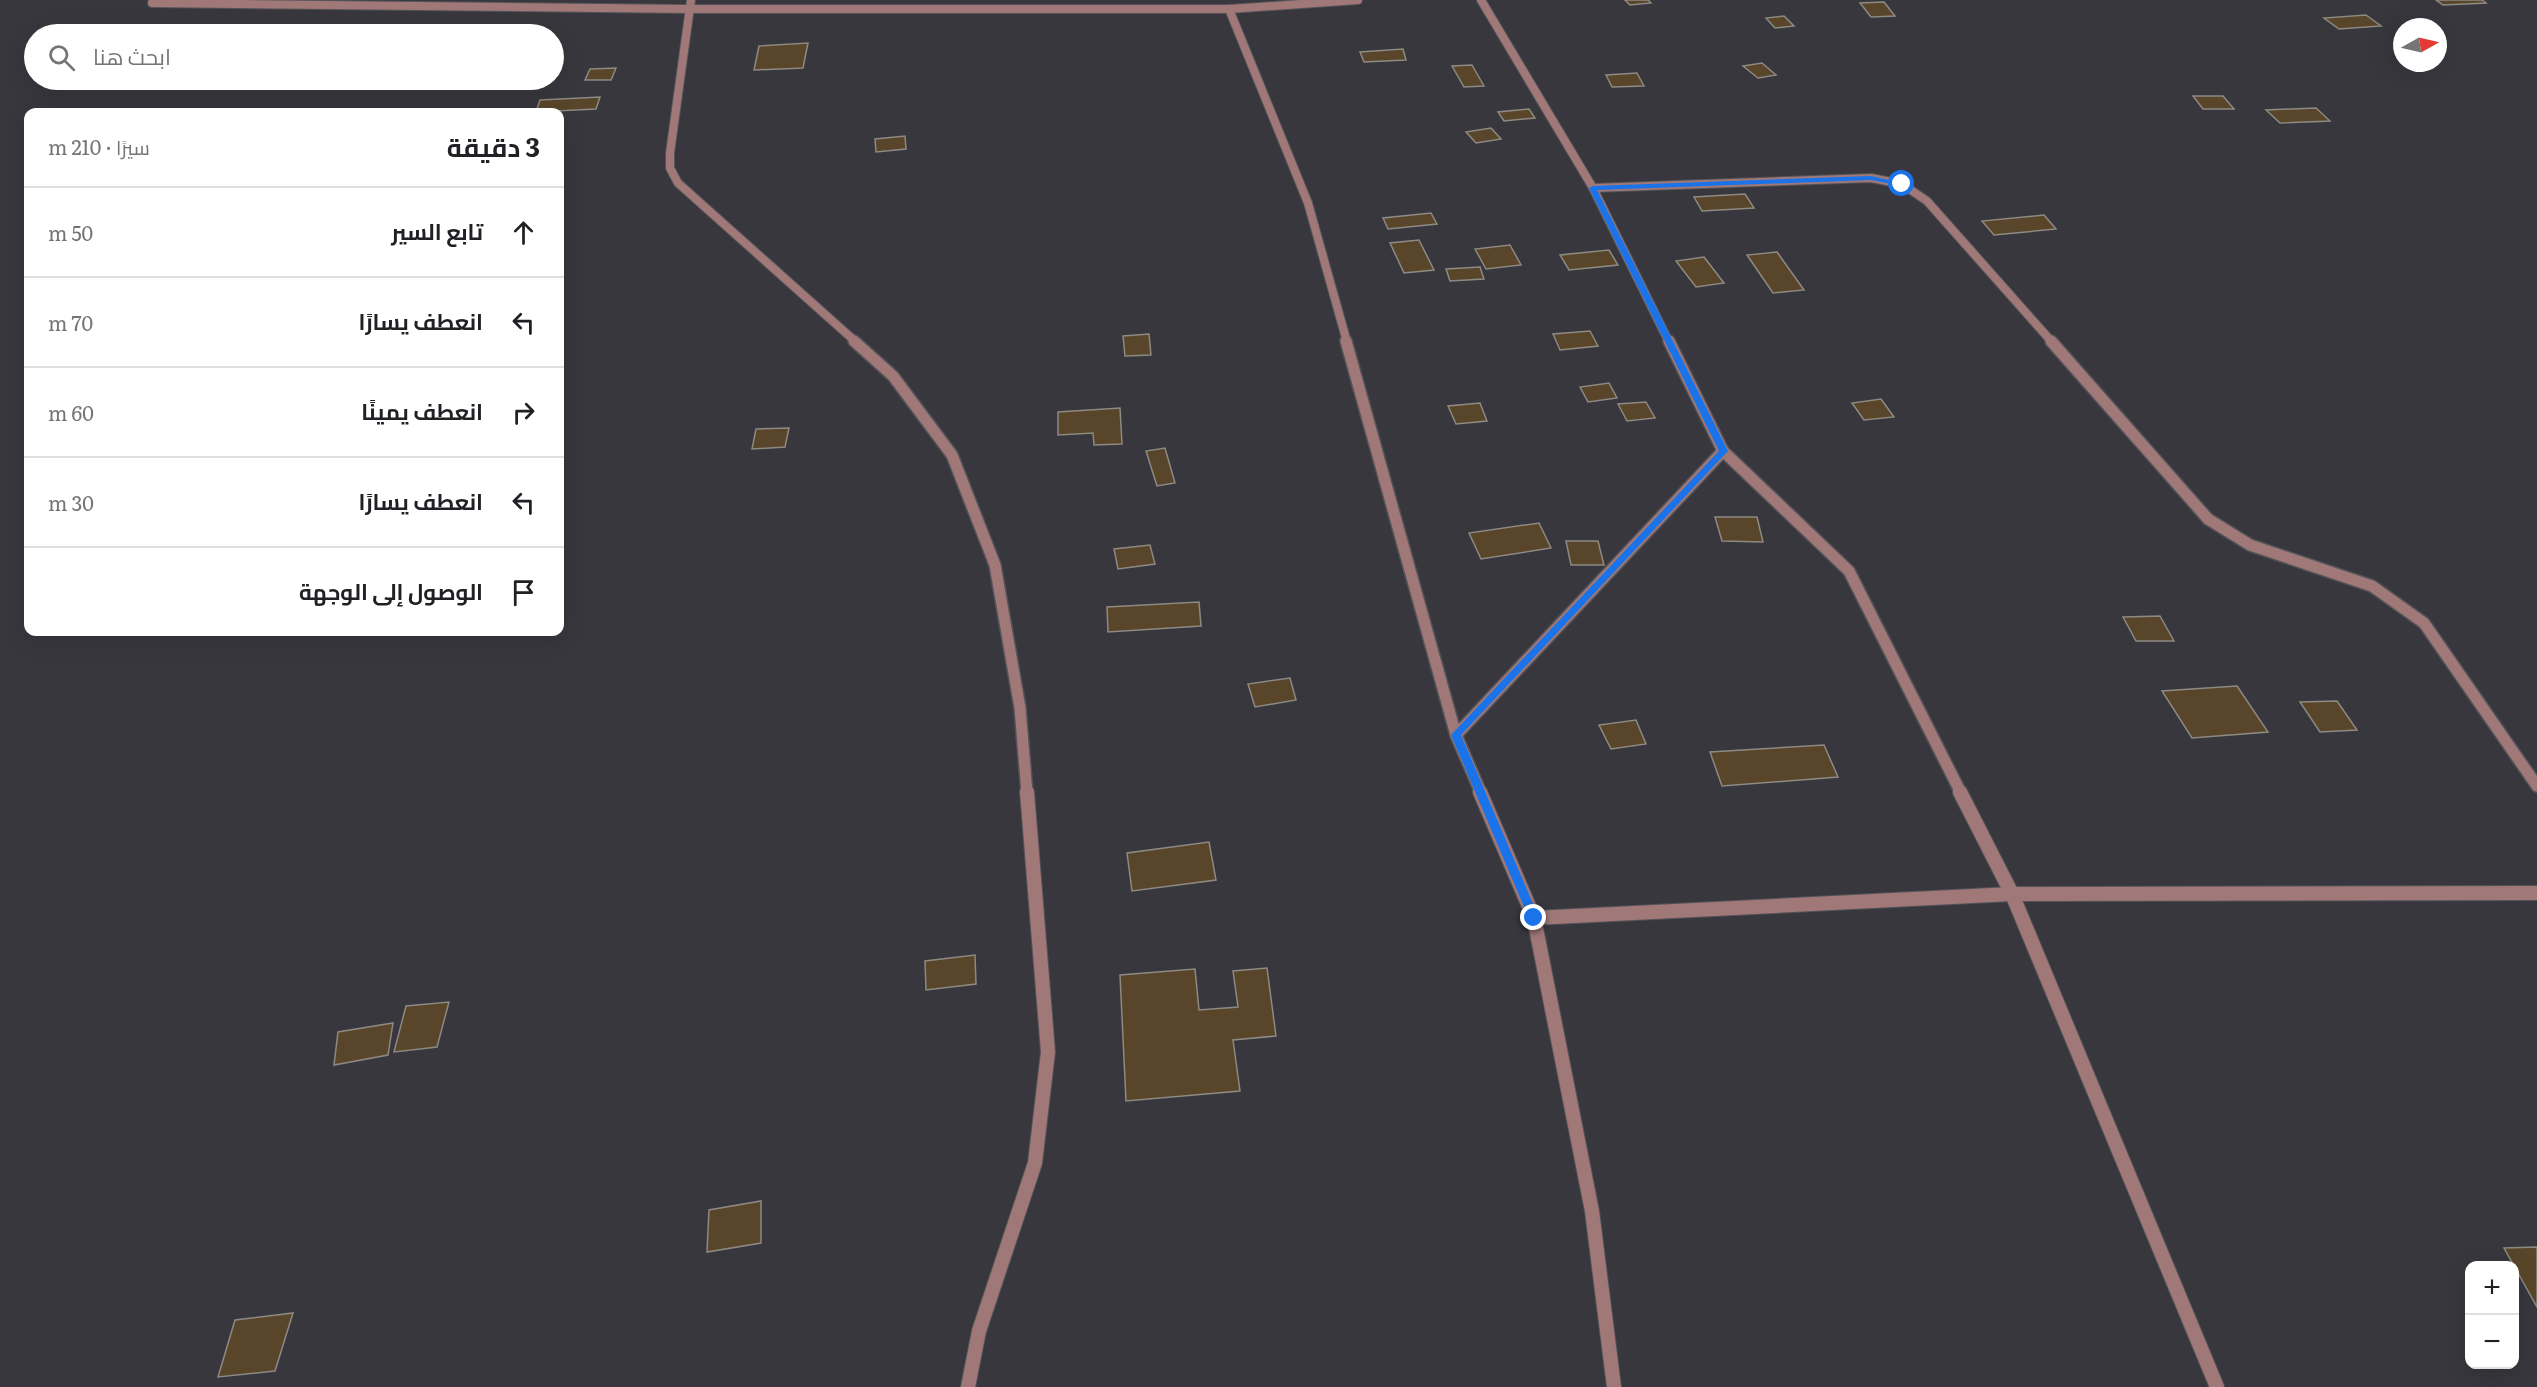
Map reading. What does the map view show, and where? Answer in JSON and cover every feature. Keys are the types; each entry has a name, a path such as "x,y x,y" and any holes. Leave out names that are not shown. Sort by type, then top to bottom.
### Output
{"street":[{"path":"152,3 690,4 1229,9 1358,0"},
{"path":"1481,0 1593,188 1723,451 1848,571 2012,894 2217,1387"},
{"path":"690,4 669,153 670,168 678,183 893,376 952,455 995,565 1020,708 1048,1052 1035,1163 979,1331 968,1387"},
{"path":"1229,9 1308,203 1456,735 1534,918 1592,1211 1614,1387"},
{"path":"1593,188 1871,178 1902,184 1927,201 2208,519 2250,545 2372,586 2424,623 2537,786"},
{"path":"1456,735 1723,451"},
{"path":"1534,918 2012,894 2537,892"}],"building":[{"path":"1625,0 1648,0 1651,3 1630,5"},
{"path":"2436,0 2482,0 2486,3 2443,5"},
{"path":"1884,2 1895,16 1871,17 1860,3"},
{"path":"2366,15 2381,26 2339,29 2324,18"},
{"path":"1784,16 1794,26 1775,28 1766,18"},
{"path":"808,43 803,68 754,70 759,46"},
{"path":"1403,49 1406,60 1364,62 1360,52"},
{"path":"1762,63 1776,75 1758,78 1743,66"},
{"path":"1472,65 1484,86 1464,87 1452,66"},
{"path":"616,68 611,80 585,80 590,69"},
{"path":"1637,73 1644,86 1612,87 1606,75"},
{"path":"2193,96 2223,96 2234,109 2203,109"},
{"path":"600,97 596,109 564,111 564,108 537,108 540,100"},
{"path":"2316,108 2330,121 2280,123 2266,110"},
{"path":"1529,109 1535,118 1504,121 1498,112"},
{"path":"1491,128 1501,139 1476,143 1466,132"},
{"path":"905,136 906,149 876,152 875,139"},
{"path":"1745,194 1754,208 1702,211 1694,197"},
{"path":"1431,213 1437,224 1388,229 1383,218"},
{"path":"2044,215 2056,229 1994,235 1982,221"},
{"path":"1419,240 1434,270 1404,273 1390,243"},
{"path":"1510,245 1521,265 1486,269 1475,249"},
{"path":"1609,250 1618,265 1569,270 1560,255"},
{"path":"1777,252 1804,290 1773,293 1747,255"},
{"path":"1704,257 1724,283 1696,287 1676,261"},
{"path":"1480,267 1484,279 1450,281 1446,269"},
{"path":"1590,331 1598,346 1560,350 1553,334"},
{"path":"1149,334 1151,355 1125,356 1123,336"},
{"path":"1609,383 1617,398 1588,402 1580,387"},
{"path":"1881,399 1894,417 1864,420 1852,403"},
{"path":"1646,402 1655,418 1627,421 1618,404"},
{"path":"1480,403 1487,421 1456,424 1448,406"},
{"path":"1120,408 1122,444 1094,445 1093,433 1058,435 1058,412"},
{"path":"789,428 785,447 752,449 756,429"},
{"path":"1165,448 1175,483 1157,486 1146,451"},
{"path":"1715,517 1757,517 1763,542 1722,541"},
{"path":"1539,523 1551,548 1481,559 1469,533"},
{"path":"1566,541 1598,541 1604,565 1571,565"},
{"path":"1150,545 1155,564 1118,569 1114,549"},
{"path":"1199,602 1201,626 1108,632 1107,607"},
{"path":"2160,616 2174,641 2136,641 2123,617"},
{"path":"1290,678 1296,700 1255,707 1248,684"},
{"path":"2237,686 2268,732 2192,738 2162,691"},
{"path":"2337,701 2357,730 2320,732 2300,702"},
{"path":"1636,720 1646,744 1611,749 1599,725"},
{"path":"1824,745 1838,777 1722,786 1710,752"},
{"path":"1209,842 1216,880 1132,891 1127,853"},
{"path":"975,955 976,984 926,990 925,961"},
{"path":"1267,968 1276,1036 1233,1040 1240,1091 1126,1101 1120,975 1195,969 1199,1010 1238,1007 1233,971"},
{"path":"449,1002 437,1047 394,1052 406,1006"},
{"path":"393,1023 388,1055 334,1065 338,1032"},
{"path":"761,1201 761,1243 707,1252 709,1210"},
{"path":"2537,1247 2537,1307 2519,1275 2519,1261 2511,1261 2504,1248"},
{"path":"293,1313 275,1371 218,1377 235,1320"}],"route":[{"path":"1534,918 1456,735 1723,451 1593,188 1871,178 1902,184"}]}
